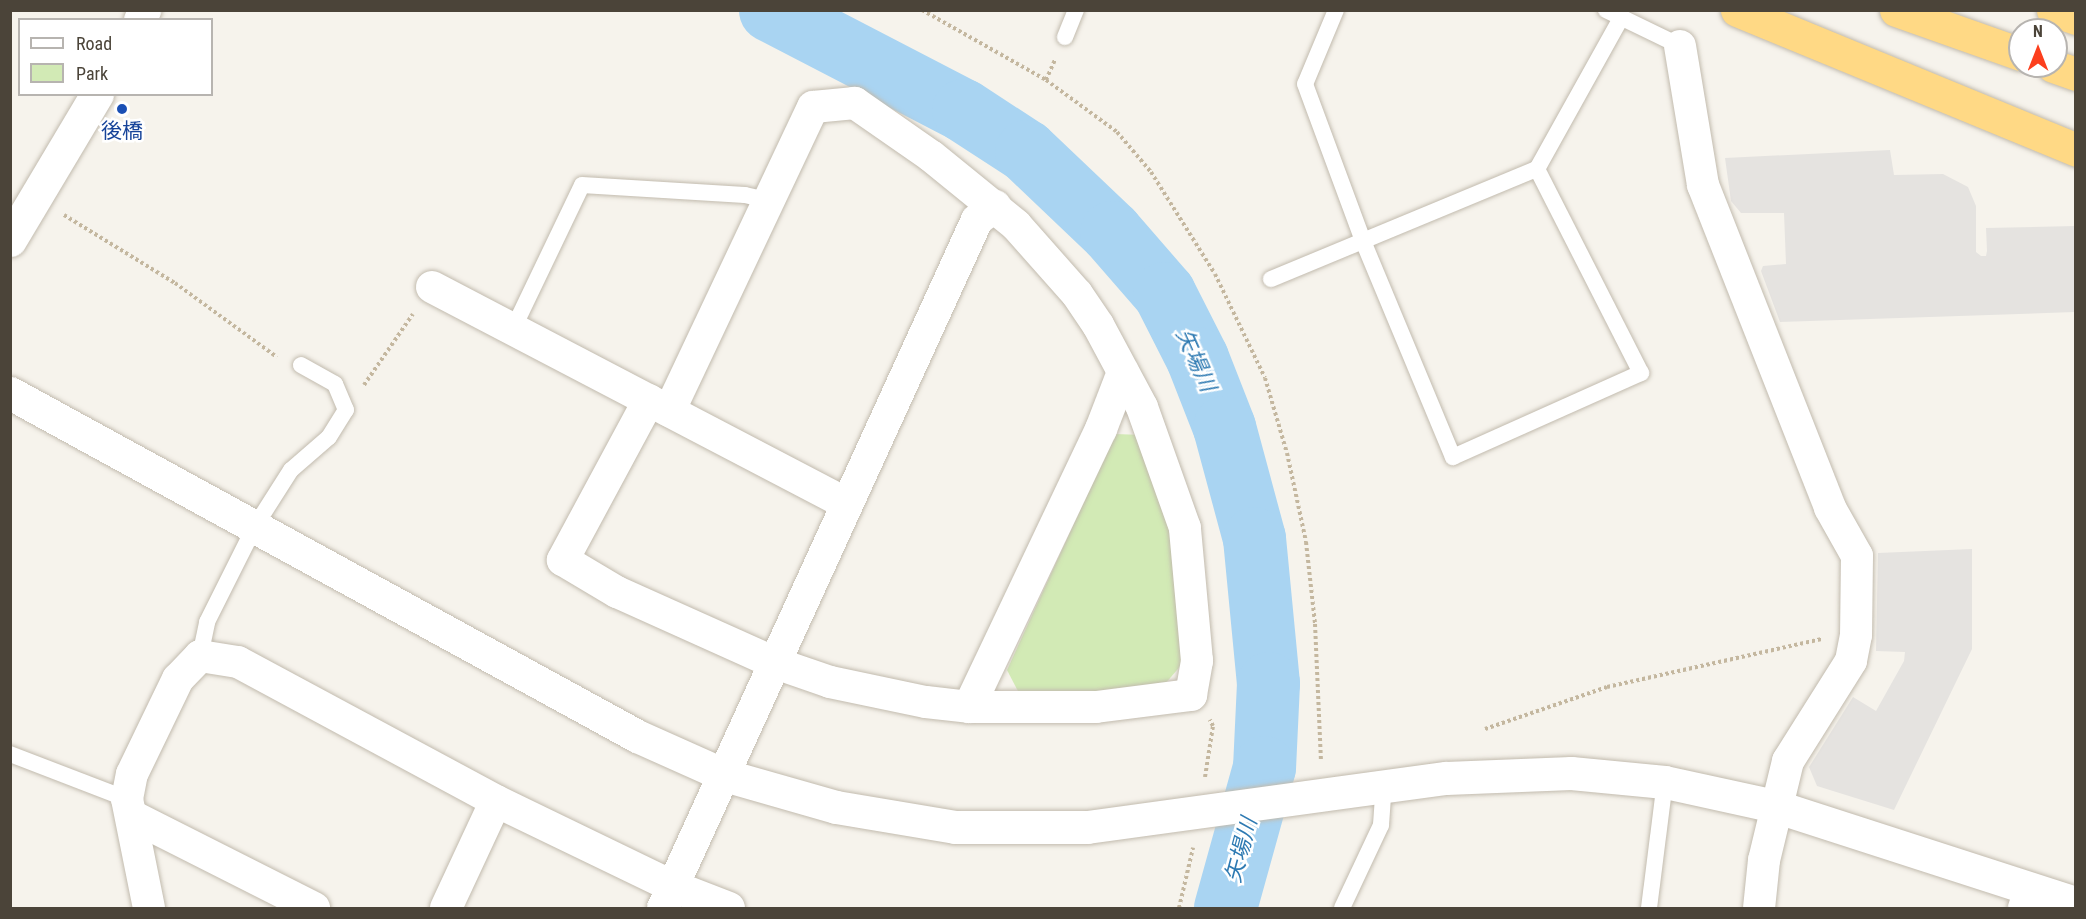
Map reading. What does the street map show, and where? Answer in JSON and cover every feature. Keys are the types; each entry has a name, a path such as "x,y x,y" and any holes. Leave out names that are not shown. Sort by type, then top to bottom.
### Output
{"highway":[{"path":"1737,10 2076,150"},
{"path":"1896,10 2008,50"},
{"path":"2053,10 2076,18"}],"street":[{"path":"1680,46 1703,186 1830,508 1857,556 1856,635 1851,661 1788,761 1775,806 1759,909"},
{"path":"10,240 96,96"},
{"path":"855,103 994,206 1077,294 1123,372 1148,421 1185,528 1197,661 1191,695 1096,706 969,707 891,696 775,663 617,592 563,560 659,406 770,201 813,108 855,103"},
{"path":"668,898 846,503 977,220 994,206"},
{"path":"432,287 514,327 659,406 846,503"},
{"path":"969,707 1101,429 1123,372"},
{"path":"10,393 585,708 724,775 836,807 955,827 1087,827 1206,800 1311,797 1384,786 1518,773 1665,782 1775,806 2027,899 2076,903"},
{"path":"149,909 129,808 132,774 178,679 200,656 238,662 496,801 668,898 729,909"},
{"path":"446,909 496,801"},
{"path":"129,808 314,909"}],"lane":[{"path":"1065,37 1076,10"},
{"path":"1335,10 1305,84 1363,241 1453,457 1641,373 1537,169"},
{"path":"1606,10 1680,46"},
{"path":"1271,279 1537,169 1621,18"},
{"path":"514,327 582,185 745,195 770,201"},
{"path":"200,656 207,622 254,528 291,470 329,437 346,410 335,384 302,365"},
{"path":"10,754 129,808"},
{"path":"1649,909 1665,782"},
{"path":"1342,909 1381,825 1384,786"}],"path":[{"path":"922,10 1046,80 1117,132 1163,190 1241,325 1264,378 1287,453 1305,542 1315,624 1311,797"},
{"path":"35,198 175,283 270,354 302,365"},
{"path":"346,410 432,287"},
{"path":"1485,729 1607,687 1779,646 1856,635"},
{"path":"1206,711 1213,726 1206,800"},
{"path":"1179,909 1194,842"}],"green space":[{"path":"1115,434 1143,435 1175,534 1183,663 1165,684 1078,695 1020,695 1007,670"}],"shaded area":[{"path":"1890,150 1894,175 1943,174 1968,187 1976,206 1976,252 1981,256 1986,256 1987,251 1986,228 2075,226 2075,312 1780,322 1761,271 1763,266 1786,264 1784,213 1741,213 1731,201 1725,158"},
{"path":"1972,549 1972,649 1894,810 1817,786 1809,767 1853,697 1876,711 1904,661 1905,652 1876,651 1878,553"}],"waterway":[{"name":"矢場川","path":"770,10 963,110 1026,151 1111,232 1164,293 1197,358 1224,427 1254,538 1268,683 1264,767 1225,908"}],"place":[{"name":"後橋","path":"122,109"}]}
